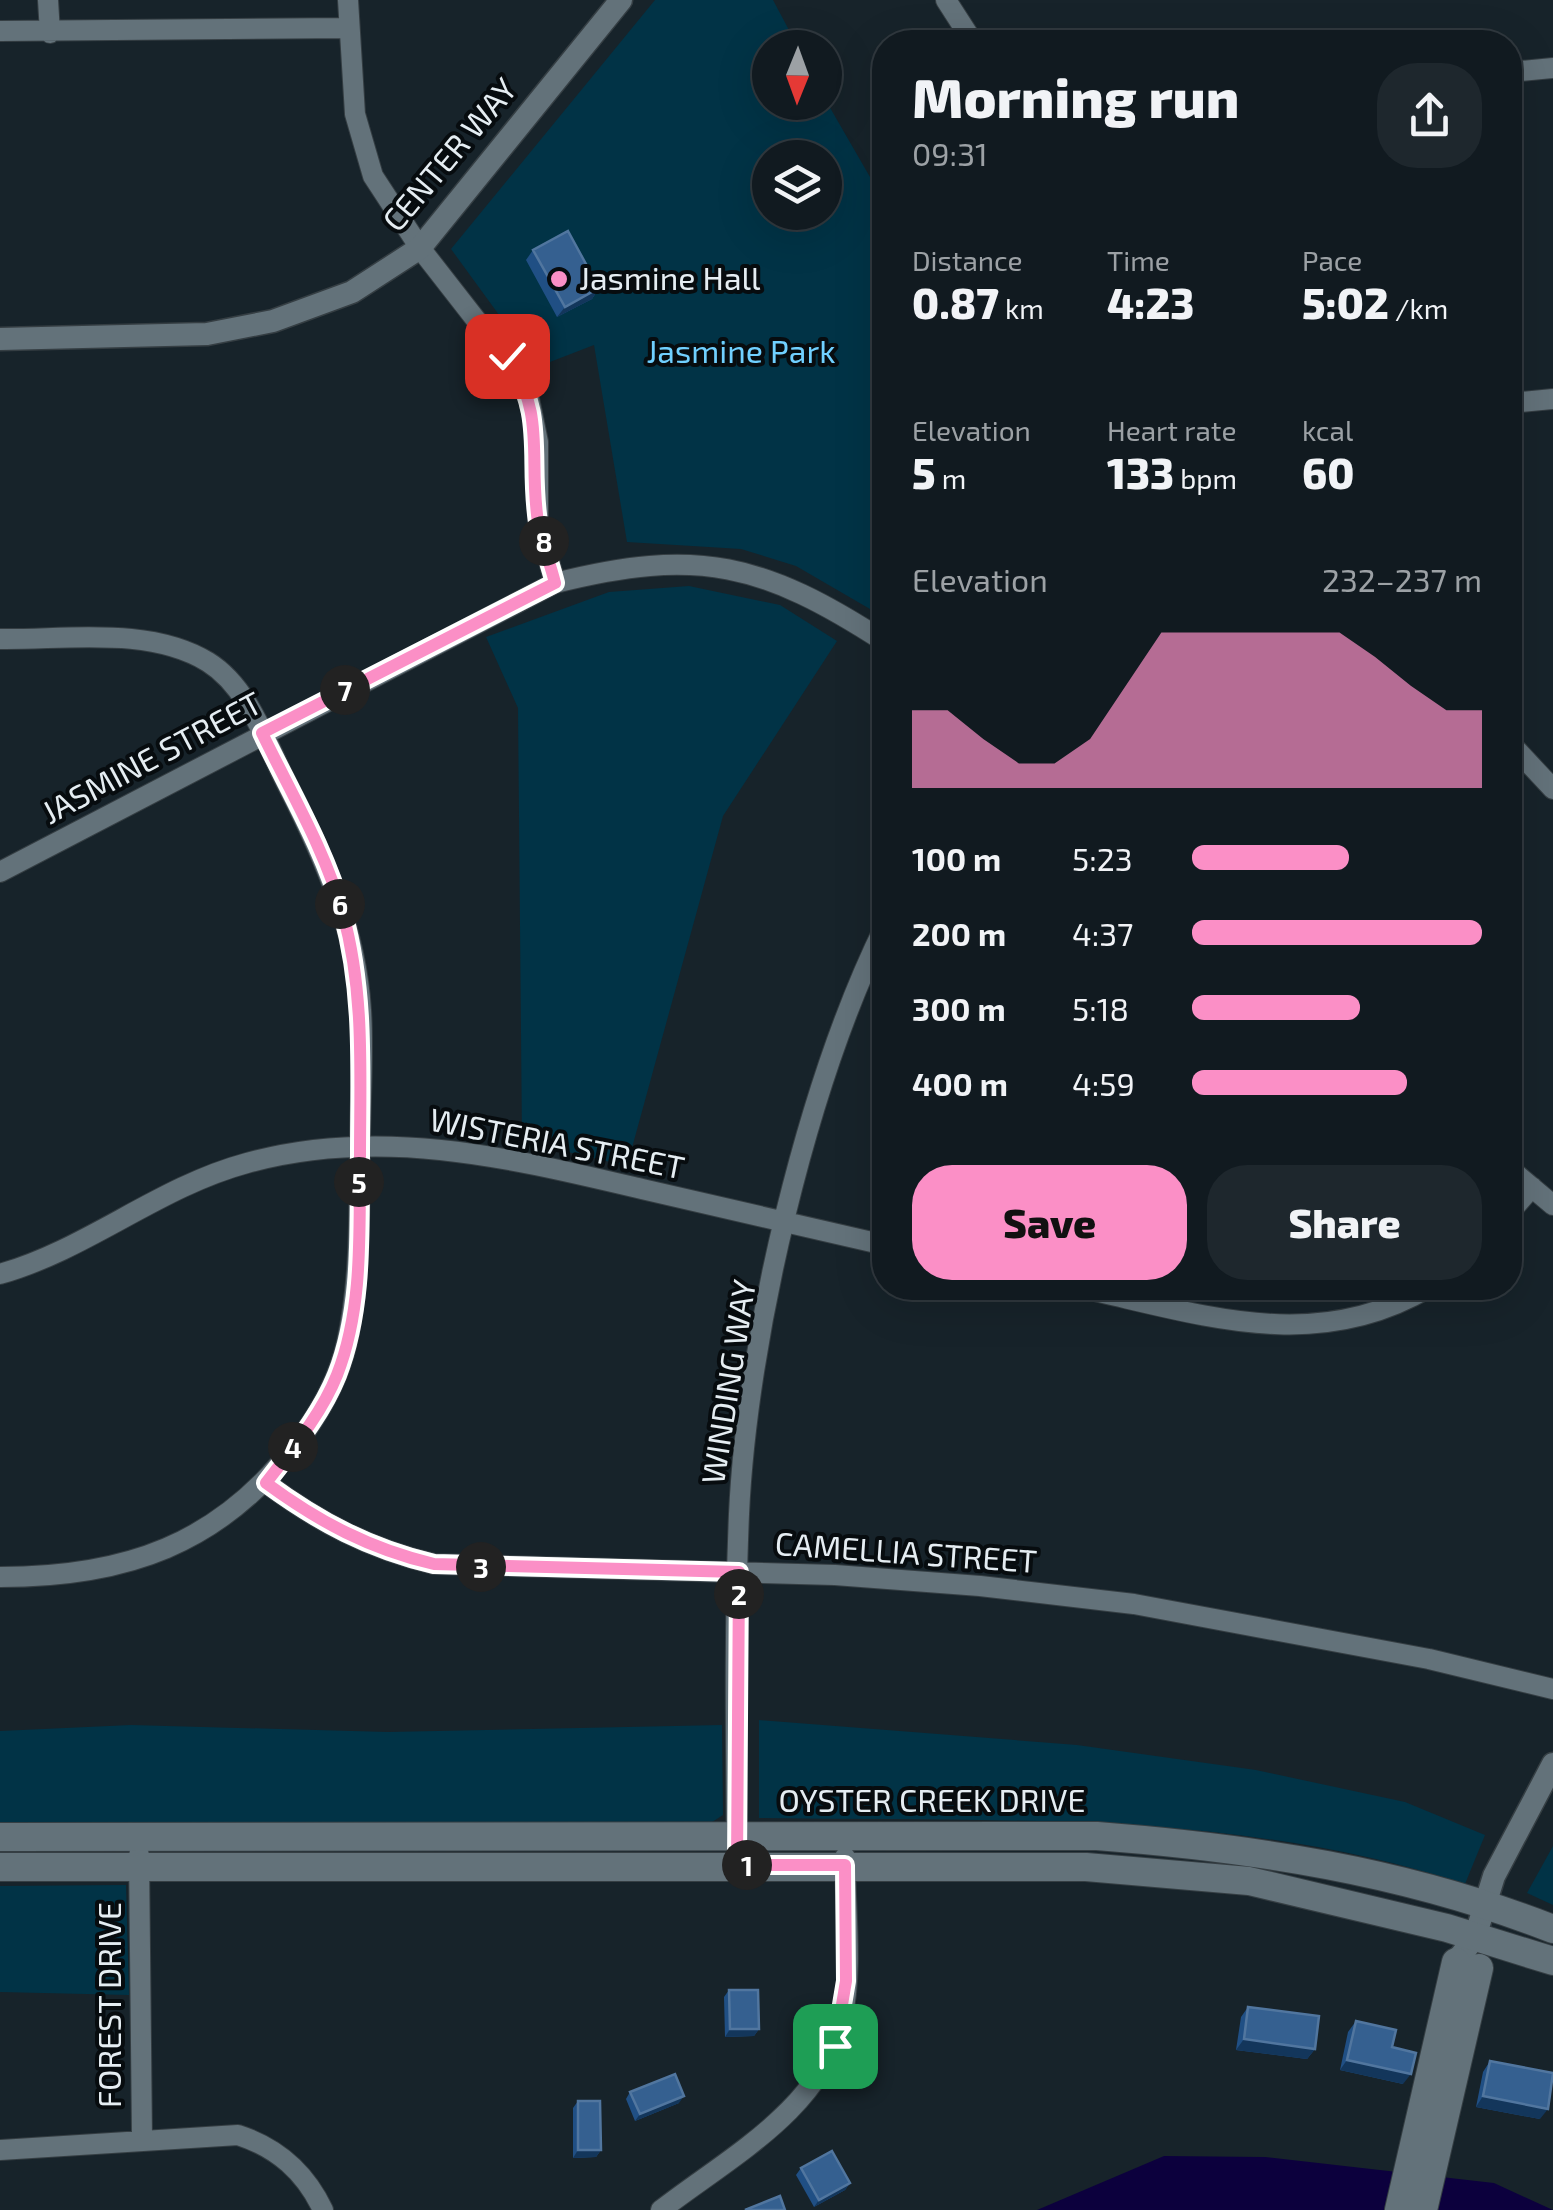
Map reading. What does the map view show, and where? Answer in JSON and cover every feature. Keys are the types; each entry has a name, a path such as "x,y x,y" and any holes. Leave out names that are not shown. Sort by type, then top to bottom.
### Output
{"main road":[{"name":"OYSTER CREEK DRIVE","path":"0,1837 1096,1836 1232,1846 1326,1862 1485,1904 1553,1928"},
{"name":"OYSTER CREEK DRIVE","path":"0,1867 1086,1867 1248,1881 1475,1936 1553,1961"},
{"path":"1423,2210 1434,2118 1468,1965"},
{"path":"1399,2210 1434,2118"}],"street":[{"path":"48,0 50,32"},
{"path":"348,0 361,144 373,176 420,248 526,384 538,442 538,522 555,583"},
{"name":"CENTER WAY","path":"0,339 174,337 240,329 352,292 420,248 621,0"},
{"path":"946,0 965,30"},
{"path":"0,31 348,28"},
{"path":"1522,71 1553,68"},
{"path":"1522,402 1553,398"},
{"name":"JASMINE STREET","path":"0,872 555,583 654,564 764,576 805,592 872,634"},
{"path":"0,639 118,639 179,648 210,663 235,686 319,848 350,944 361,1010 357,1284 347,1345 336,1377 308,1429 266,1483 218,1521 138,1561 88,1574 0,1577"},
{"path":"1522,756 1553,788"},
{"name":"WINDING WAY","path":"737,1865 739,1572 748,1420 786,1223 817,1104 872,960"},
{"name":"WISTERIA STREET","path":"0,1274 56,1255 194,1180 249,1162 360,1143 461,1150 872,1242"},
{"path":"1522,1179 1553,1205"},
{"path":"1522,1198 1532,1187"},
{"path":"1137,1300 1213,1316 1311,1326 1382,1311 1404,1300"},
{"name":"CAMELLIA STREET","path":"266,1483 338,1532 389,1554 434,1564 739,1572 926,1582 1134,1604 1429,1658 1553,1688"},
{"path":"1468,1965 1485,1904 1505,1854 1553,1764"},
{"path":"661,2210 776,2121 821,2074 843,2016 846,1835"},
{"name":"FOREST DRIVE","path":"140,1837 142,2138 221,2133 256,2140 302,2173 322,2210"},
{"path":"0,2150 142,2138"}],"green space":[{"name":"Jasmine Park","path":"655,0 773,0 789,30 752,30 752,120 837,120 872,180 872,610 796,566 741,549 627,542 594,345 537,367 451,249"},
{"path":"689,586 780,605 837,641 723,816 627,1166 522,1141 518,708 486,637 609,592"},
{"path":"759,1720 1077,1745 1256,1770 1405,1802 1485,1835 1465,1884 1379,1860 1203,1831 1026,1821 759,1818"},
{"path":"131,1725 388,1732 722,1725 723,1815 709,1824 0,1827 0,1731"},
{"path":"1553,1846 1553,1905 1527,1893"},
{"path":"126,1885 129,1995 0,1992 0,1886"}],"shaded area":[{"path":"1164,2156 1265,2157 1494,2183 1553,2210 1037,2210"}],"building":[{"name":"Jasmine Hall","path":"568,231 599,288 565,307 533,250"},
{"path":"729,1990 758,1990 759,2029 730,2029"},
{"path":"1248,2007 1319,2016 1315,2049 1244,2039"},
{"path":"1356,2021 1396,2030 1392,2047 1416,2053 1411,2074 1347,2060"},
{"path":"1490,2061 1553,2073 1548,2109 1483,2096"},
{"path":"675,2074 684,2096 640,2114 630,2092"},
{"path":"578,2101 600,2101 601,2150 578,2150"},
{"path":"832,2151 850,2183 819,2200 801,2168"},
{"path":"780,2196 785,2210 745,2210"}],"place":[{"name":"Jasmine Hall","path":"559,279"}],"route":[{"path":"507,356 526,384 534,417 538,442 538,522 555,583 262,733 332,879 350,944 361,1010 359,1246 347,1345 336,1377 308,1429 266,1483 338,1532 389,1554 434,1564 503,1569 739,1572 737,1865 845,1865 846,1981 835,2046"}]}
